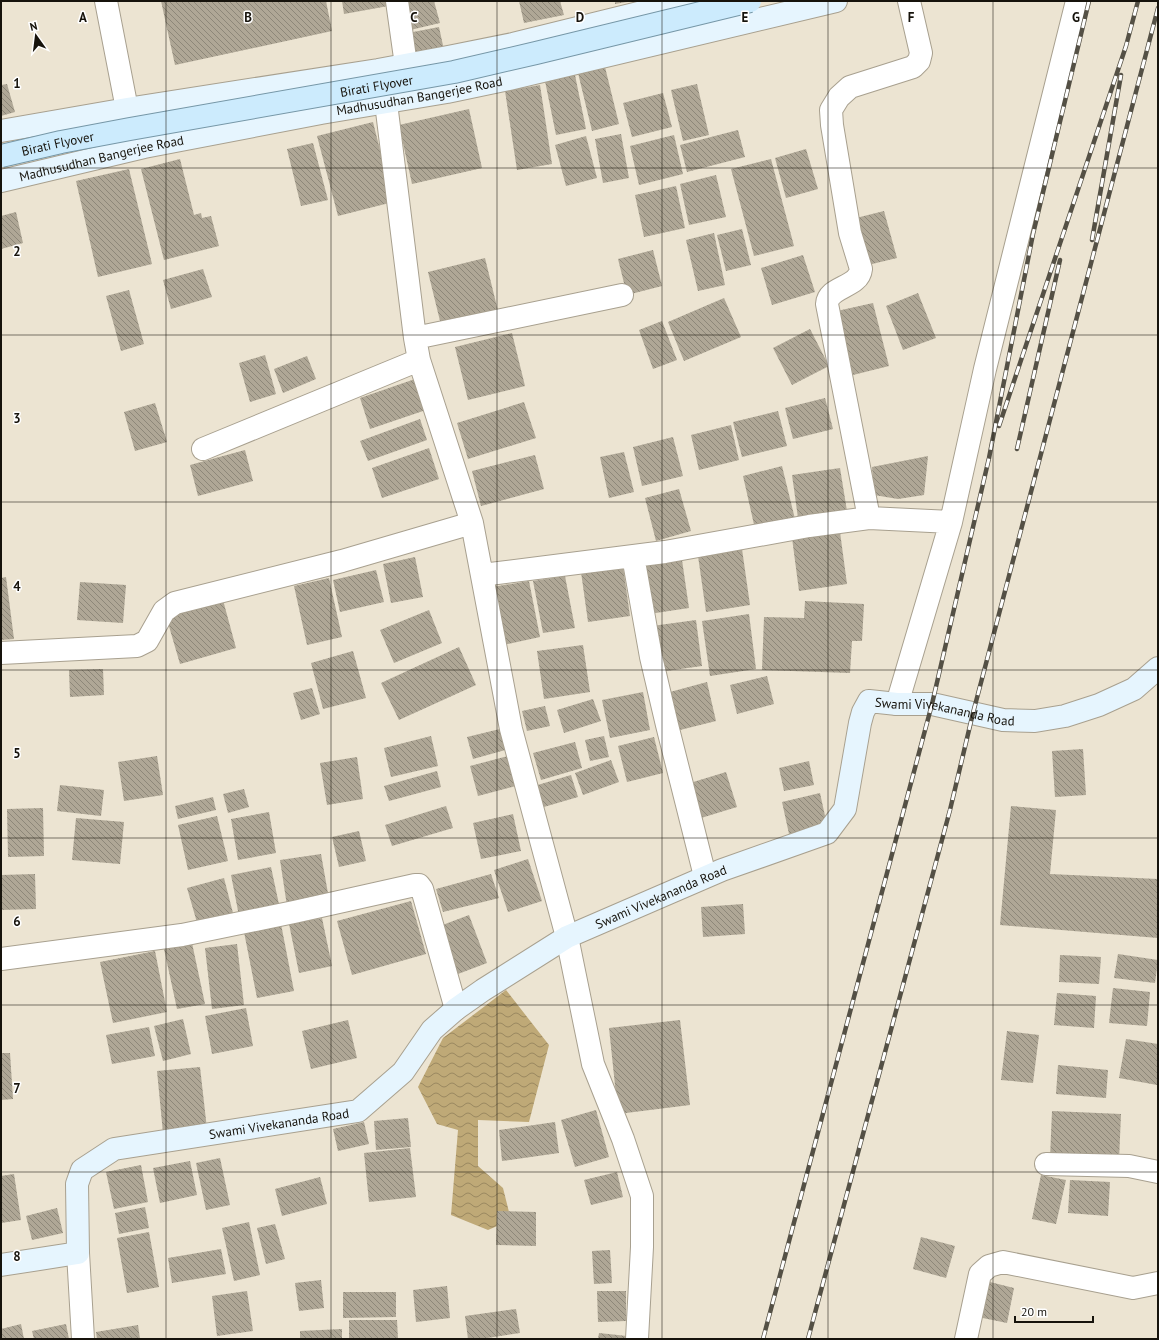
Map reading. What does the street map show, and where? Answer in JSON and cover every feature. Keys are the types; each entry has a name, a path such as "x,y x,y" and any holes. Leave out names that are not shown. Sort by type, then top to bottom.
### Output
{"main road":[{"path":"1,131 127,109 406,65 513,44 687,1"},
{"name":"Birati Flyover","path":"1,156 61,142 130,129 454,72 750,1"},
{"name":"Madhusudhan Bangerjee Road","path":"1,181 144,147 321,113 446,92 509,79 836,1"},
{"name":"Swami Vivekananda Road","path":"78,1254 77,1184 82,1170 114,1149 358,1111 404,1072 432,1030 456,1009 483,990 567,937 705,876 827,833 845,809 860,723 863,712 869,701 897,704 932,704 1003,720 1035,721 1065,716 1099,705 1134,689 1158,668"},
{"path":"1,1265 78,1254"}],"street":[{"path":"106,1 127,109"},
{"path":"397,1 406,65"},
{"path":"869,518 827,304 827,299 831,295 857,279 860,275 861,269 850,233 832,125 831,110 839,97 850,87 913,67 919,61 921,53 909,1"},
{"path":"897,704 951,522 986,370 1077,1"},
{"path":"378,70 386,103 419,360 472,523 511,729 567,937 593,1064 623,1139 642,1196 642,1247 637,1339"},
{"path":"415,338 622,295"},
{"path":"203,449 419,360"},
{"path":"482,574 665,552 809,526 869,518 951,522"},
{"path":"1,653 137,646 148,641 164,610 175,603 342,562 472,523"},
{"path":"633,556 651,657 705,876"},
{"path":"1,959 182,935 419,885 422,888 456,1009"},
{"path":"1046,1164 1130,1166 1158,1172"},
{"path":"78,1254 83,1339"},
{"path":"966,1339 980,1274 989,1266 1003,1262 1133,1288 1158,1283"}],"water":[{"path":"506,990 549,1045 529,1122 478,1120 478,1166 503,1188 511,1220 488,1230 451,1215 458,1130 437,1124 418,1087 443,1038"}],"building":[{"path":"161,1 326,1 332,31 175,65"},
{"path":"342,1 393,1 394,5 344,14"},
{"path":"400,1 434,1 440,23 406,31"},
{"path":"519,1 560,1 564,15 524,23"},
{"path":"615,1 627,1 627,2 615,4"},
{"path":"439,27 444,50 414,57 408,33"},
{"path":"605,67 619,124 592,131 578,73"},
{"path":"575,75 586,129 556,135 545,81"},
{"path":"7,84 15,112 1,116 1,85"},
{"path":"697,84 709,135 683,141 671,90"},
{"path":"540,85 552,164 517,170 505,91"},
{"path":"663,93 672,127 632,137 623,103"},
{"path":"469,109 482,168 412,184 399,125"},
{"path":"373,122 393,202 338,216 317,136"},
{"path":"738,130 745,157 687,172 680,145"},
{"path":"621,134 629,178 603,183 595,139"},
{"path":"674,135 683,174 639,185 630,146"},
{"path":"586,136 597,178 566,186 555,145"},
{"path":"313,143 328,200 301,206 287,149"},
{"path":"806,149 818,189 786,198 775,158"},
{"path":"180,159 194,215 201,213 202,218 211,216 219,246 164,260 141,169"},
{"path":"771,159 794,246 754,256 731,169"},
{"path":"129,169 152,264 98,277 76,181"},
{"path":"716,175 726,217 689,225 680,184"},
{"path":"676,186 685,228 644,237 635,195"},
{"path":"884,211 897,258 868,265 856,218"},
{"path":"16,212 23,243 1,249 1,216"},
{"path":"742,229 751,265 726,271 717,235"},
{"path":"714,233 725,285 698,291 686,240"},
{"path":"653,250 662,286 627,295 618,259"},
{"path":"803,255 815,292 772,305 761,268"},
{"path":"485,258 498,311 441,325 428,272"},
{"path":"203,269 212,297 171,309 163,280"},
{"path":"129,290 144,344 121,351 106,296"},
{"path":"918,293 936,338 903,350 886,306"},
{"path":"724,298 741,337 684,361 668,322"},
{"path":"873,303 889,366 853,375 837,311"},
{"path":"662,321 677,360 653,369 639,330"},
{"path":"810,329 829,366 792,385 773,348"},
{"path":"512,333 525,386 468,400 455,347"},
{"path":"265,355 276,394 250,402 239,363"},
{"path":"307,356 316,379 283,393 274,369"},
{"path":"415,379 426,410 370,429 360,398"},
{"path":"825,398 833,429 793,439 785,408"},
{"path":"524,402 536,438 468,459 457,423"},
{"path":"155,403 167,442 135,451 124,412"},
{"path":"778,411 787,446 742,457 733,422"},
{"path":"420,419 427,440 368,461 360,441"},
{"path":"731,425 739,460 699,470 691,435"},
{"path":"673,437 683,476 642,486 633,447"},
{"path":"429,448 439,479 382,498 372,468"},
{"path":"245,450 253,481 198,496 190,465"},
{"path":"624,452 634,492 609,498 600,457"},
{"path":"535,455 544,489 481,506 472,471"},
{"path":"928,456 924,495 898,499 874,495 872,467"},
{"path":"782,466 795,519 755,529 743,476"},
{"path":"840,468 847,511 798,518 792,475"},
{"path":"679,489 691,531 656,541 645,498"},
{"path":"840,532 847,584 799,591 792,538"},
{"path":"742,549 750,605 706,612 698,556"},
{"path":"415,557 423,597 391,603 383,564"},
{"path":"682,560 689,608 649,614 642,566"},
{"path":"623,566 630,616 588,622 581,572"},
{"path":"376,570 384,602 340,612 333,580"},
{"path":"565,576 575,628 543,633 533,581"},
{"path":"6,577 14,639 1,640 1,578"},
{"path":"329,578 342,637 307,645 294,586"},
{"path":"529,581 540,637 503,645 492,587"},
{"path":"80,582 126,585 123,623 77,620"},
{"path":"223,600 236,648 180,664 166,616"},
{"path":"805,601 864,604 862,641 852,641 850,673 762,670 764,617 804,618"},
{"path":"429,610 442,643 394,663 380,630"},
{"path":"749,614 756,669 710,676 702,621"},
{"path":"696,620 702,666 659,672 652,626"},
{"path":"583,645 590,692 544,699 537,651"},
{"path":"459,647 476,685 399,720 381,683"},
{"path":"353,651 366,698 323,709 311,663"},
{"path":"103,669 104,695 70,697 69,670"},
{"path":"767,676 774,704 737,714 730,685"},
{"path":"707,682 716,721 680,730 670,692"},
{"path":"312,688 320,714 301,720 293,693"},
{"path":"643,692 650,730 610,738 602,700"},
{"path":"593,699 601,721 564,733 557,710"},
{"path":"545,706 550,726 527,731 522,711"},
{"path":"504,728 509,749 473,759 467,737"},
{"path":"431,736 438,766 391,777 384,748"},
{"path":"604,736 609,757 590,761 585,740"},
{"path":"654,737 663,773 627,782 618,746"},
{"path":"575,742 582,768 541,780 533,753"},
{"path":"1083,749 1086,795 1055,797 1052,751"},
{"path":"157,756 163,795 124,801 118,762"},
{"path":"508,756 516,786 478,796 470,766"},
{"path":"357,757 363,799 327,805 320,763"},
{"path":"611,760 619,782 583,795 575,773"},
{"path":"809,761 814,785 784,791 779,768"},
{"path":"437,771 441,787 389,801 384,786"},
{"path":"726,772 737,807 701,818 690,783"},
{"path":"571,775 578,797 537,809 531,787"},
{"path":"60,785 104,790 101,816 57,811"},
{"path":"244,789 249,807 228,813 223,794"},
{"path":"820,793 827,825 789,834 782,802"},
{"path":"213,797 216,810 178,819 175,806"},
{"path":"446,806 453,828 392,846 385,825"},
{"path":"1011,806 1056,810 1050,874 1158,879 1158,938 1000,925"},
{"path":"43,808 44,856 8,857 7,809"},
{"path":"269,812 276,853 238,860 231,819"},
{"path":"513,814 521,851 481,859 473,823"},
{"path":"217,816 228,861 188,870 178,825"},
{"path":"76,818 124,822 120,864 72,860"},
{"path":"359,831 366,861 339,867 332,837"},
{"path":"321,854 329,899 287,906 280,860"},
{"path":"528,859 542,901 508,912 494,870"},
{"path":"271,867 280,909 239,916 231,875"},
{"path":"35,874 36,909 1,910 1,875"},
{"path":"491,874 499,898 443,912 436,889"},
{"path":"224,878 234,917 198,926 187,888"},
{"path":"411,901 426,954 352,975 337,921"},
{"path":"743,904 745,934 703,937 701,907"},
{"path":"469,915 487,963 458,974 440,926"},
{"path":"322,918 332,966 299,973 289,924"},
{"path":"281,924 294,991 257,998 244,932"},
{"path":"192,943 205,1004 177,1009 164,949"},
{"path":"237,944 244,1005 212,1009 205,948"},
{"path":"155,951 167,1012 113,1023 100,962"},
{"path":"1118,954 1158,960 1155,983 1114,978"},
{"path":"1060,955 1101,957 1099,984 1059,982"},
{"path":"1113,988 1150,992 1147,1026 1109,1023"},
{"path":"1057,993 1096,996 1094,1028 1054,1025"},
{"path":"246,1008 253,1046 212,1054 205,1016"},
{"path":"183,1019 191,1054 163,1061 154,1026"},
{"path":"348,1020 357,1058 311,1069 302,1031"},
{"path":"680,1020 690,1105 618,1114 609,1028"},
{"path":"149,1027 155,1056 112,1064 106,1035"},
{"path":"1007,1031 1039,1035 1033,1083 1001,1080"},
{"path":"1126,1039 1158,1044 1157,1085 1119,1078"},
{"path":"1,1053 10,1053 13,1099 1,1100"},
{"path":"1058,1065 1108,1070 1106,1098 1056,1094"},
{"path":"200,1067 207,1129 163,1133 157,1071"},
{"path":"596,1110 609,1157 575,1167 561,1120"},
{"path":"1052,1111 1121,1114 1119,1161 1050,1158"},
{"path":"408,1118 411,1147 376,1150 374,1121"},
{"path":"364,1122 369,1144 338,1151 333,1129"},
{"path":"555,1122 559,1153 502,1161 499,1130"},
{"path":"410,1148 416,1197 369,1202 364,1153"},
{"path":"220,1158 230,1205 206,1210 196,1163"},
{"path":"190,1161 197,1195 160,1203 153,1168"},
{"path":"141,1165 148,1202 114,1209 106,1172"},
{"path":"617,1172 623,1197 591,1205 584,1180"},
{"path":"14,1174 21,1220 1,1223 1,1176"},
{"path":"1041,1175 1066,1180 1056,1224 1032,1219"},
{"path":"320,1177 327,1204 282,1216 275,1189"},
{"path":"1070,1180 1110,1182 1108,1216 1068,1213"},
{"path":"145,1207 149,1228 119,1234 115,1213"},
{"path":"57,1208 63,1233 32,1240 26,1216"},
{"path":"497,1211 536,1212 536,1246 496,1245"},
{"path":"249,1222 260,1275 234,1281 222,1228"},
{"path":"275,1224 285,1259 266,1264 257,1228"},
{"path":"149,1232 159,1287 127,1293 117,1238"},
{"path":"921,1237 955,1246 946,1278 913,1269"},
{"path":"221,1249 226,1274 172,1283 168,1258"},
{"path":"610,1250 612,1283 594,1284 592,1251"},
{"path":"321,1280 324,1308 299,1311 295,1283"},
{"path":"986,1281 1014,1288 1007,1323 978,1317"},
{"path":"447,1286 450,1318 416,1322 413,1290"},
{"path":"247,1291 253,1331 217,1336 212,1296"},
{"path":"597,1291 626,1291 626,1321 598,1322"},
{"path":"343,1292 396,1292 396,1317 343,1318"},
{"path":"516,1309 520,1333 481,1339 468,1339 465,1316"},
{"path":"349,1320 397,1320 398,1339 349,1339"},
{"path":"21,1324 24,1339 1,1339 1,1329"},
{"path":"66,1324 69,1339 34,1339 32,1331"},
{"path":"138,1325 140,1339 97,1339 96,1332"},
{"path":"342,1329 342,1339 300,1339 300,1331"},
{"path":"599,1333 627,1336 627,1339 598,1339"}],"railway":[{"path":"763,1339 932,704 989,458 1033,234 1089,1"},
{"path":"999,426 1126,46 1138,1"},
{"path":"808,1339 950,810 973,713 1158,8"},
{"path":"1092,240 1121,75"},
{"path":"1017,449 1060,260"}]}
